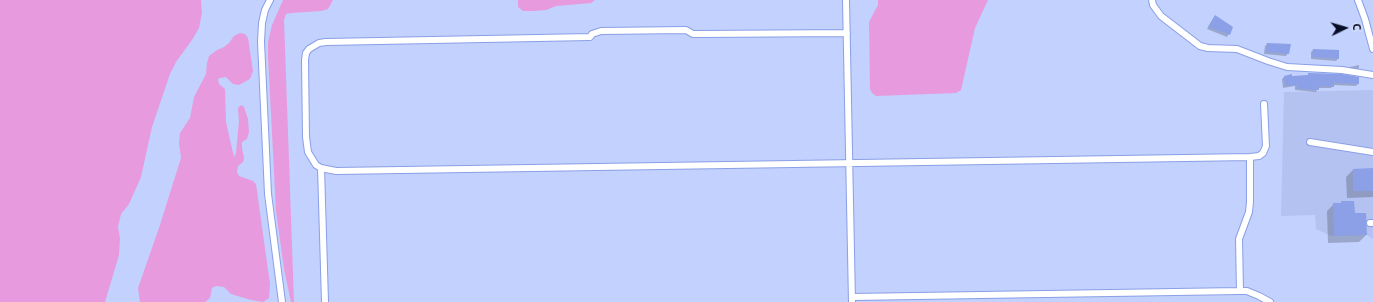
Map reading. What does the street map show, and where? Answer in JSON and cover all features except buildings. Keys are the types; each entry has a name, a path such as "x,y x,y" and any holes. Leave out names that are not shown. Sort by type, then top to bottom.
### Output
{"lane":[{"path":"270,0 265,10 262,23 261,42 268,194 282,302"},
{"path":"846,0 852,300 1248,291 1270,302"},
{"path":"1152,0 1153,5 1161,16 1200,46 1208,48 1237,49 1287,67 1342,70 1373,75"},
{"path":"1358,0 1373,49"},
{"path":"847,33 693,34 686,30 601,31 592,34 590,37 319,43 309,49 306,53 305,60 306,137 308,152 316,165 321,168 336,171 1250,157 1259,156 1263,153 1266,146 1264,104"},
{"path":"1310,142 1373,152"},
{"path":"1240,291 1239,239 1250,202 1250,157"},
{"path":"321,168 326,302"}],"shaded area":[{"path":"0,0 201,0 202,13 199,28 176,62 170,74 152,127 141,177 129,204 121,214 118,227 120,238 119,255 105,302 0,302"},
{"path":"283,0 333,0 328,9 286,14 284,20 294,302 291,302 284,269 276,211 268,56 268,42 272,25"},
{"path":"518,0 595,0 591,3 556,6 546,10 523,11 518,7"},
{"path":"878,0 988,0 975,28 961,90 956,93 876,96 872,93 870,89 869,22 878,5"},
{"path":"240,33 245,34 248,38 253,71 250,79 239,85 233,84 226,77 218,79 219,84 225,89 226,122 234,157 236,153 239,121 238,108 241,105 244,107 248,119 249,132 247,139 242,142 244,158 243,162 238,166 237,172 239,176 253,181 256,184 270,284 269,298 263,302 251,300 231,294 224,287 216,286 212,288 210,298 205,302 140,302 138,288 181,158 179,143 180,133 190,118 194,97 206,74 209,56 224,47 234,36"},
{"path":"1373,90 1373,239 1367,235 1331,236 1316,229 1315,215 1281,216 1284,92"}]}
